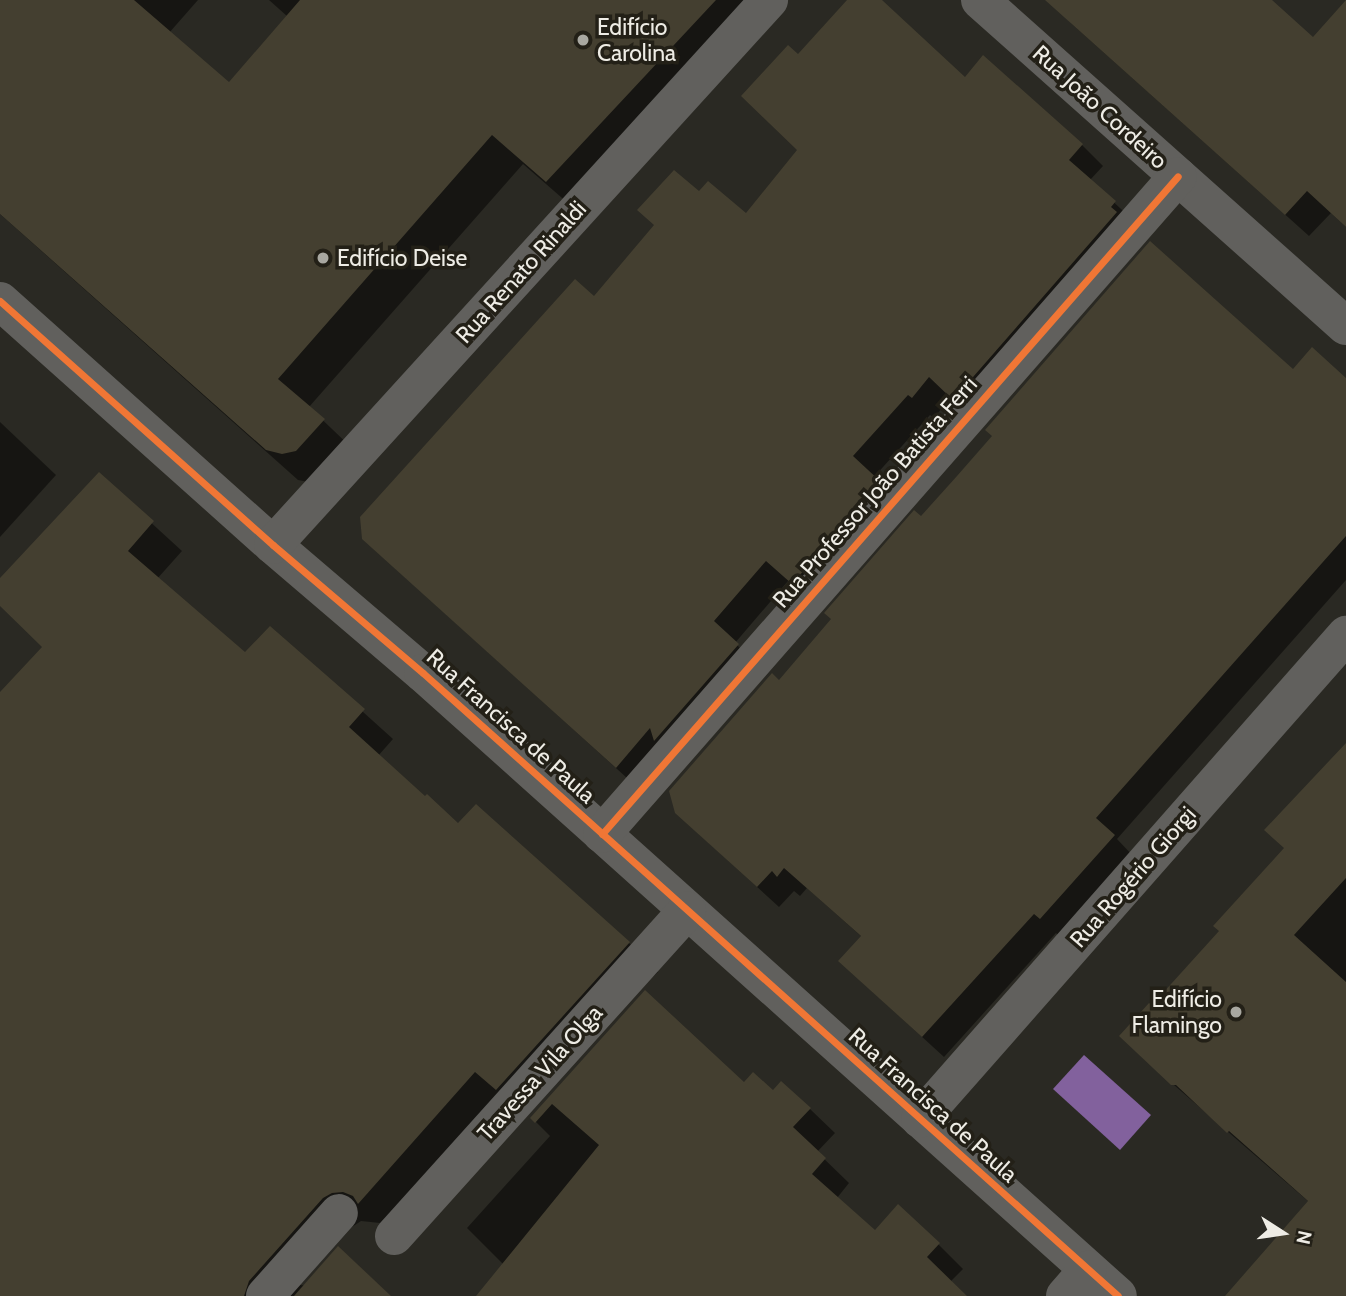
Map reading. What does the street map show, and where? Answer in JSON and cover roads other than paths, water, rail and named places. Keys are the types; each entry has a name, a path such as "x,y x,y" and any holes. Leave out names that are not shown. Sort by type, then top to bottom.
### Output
{"street":[{"name":"Rua Renato Rinaldi","path":"273,545 769,0"},
{"name":"Rua João Cordeiro","path":"980,0 1346,326"},
{"name":"Rua Professor João Batista Ferri","path":"602,834 1178,176"},
{"name":"Rua Francisca de Paula","path":"0,301 273,545 423,673 920,1119 1076,1283 1118,1296"},
{"name":"Rua Rogério Giorgi","path":"920,1119 1346,635"},
{"name":"Travessa Vila Olga","path":"394,1236 687,911"},
{"path":"265,1296 340,1213"}],"place":[{"name":"Edifício Carolina","path":"583,40"},
{"name":"Edifício Deise","path":"323,258"},
{"name":"Edifício Flamingo","path":"1236,1012"}]}
